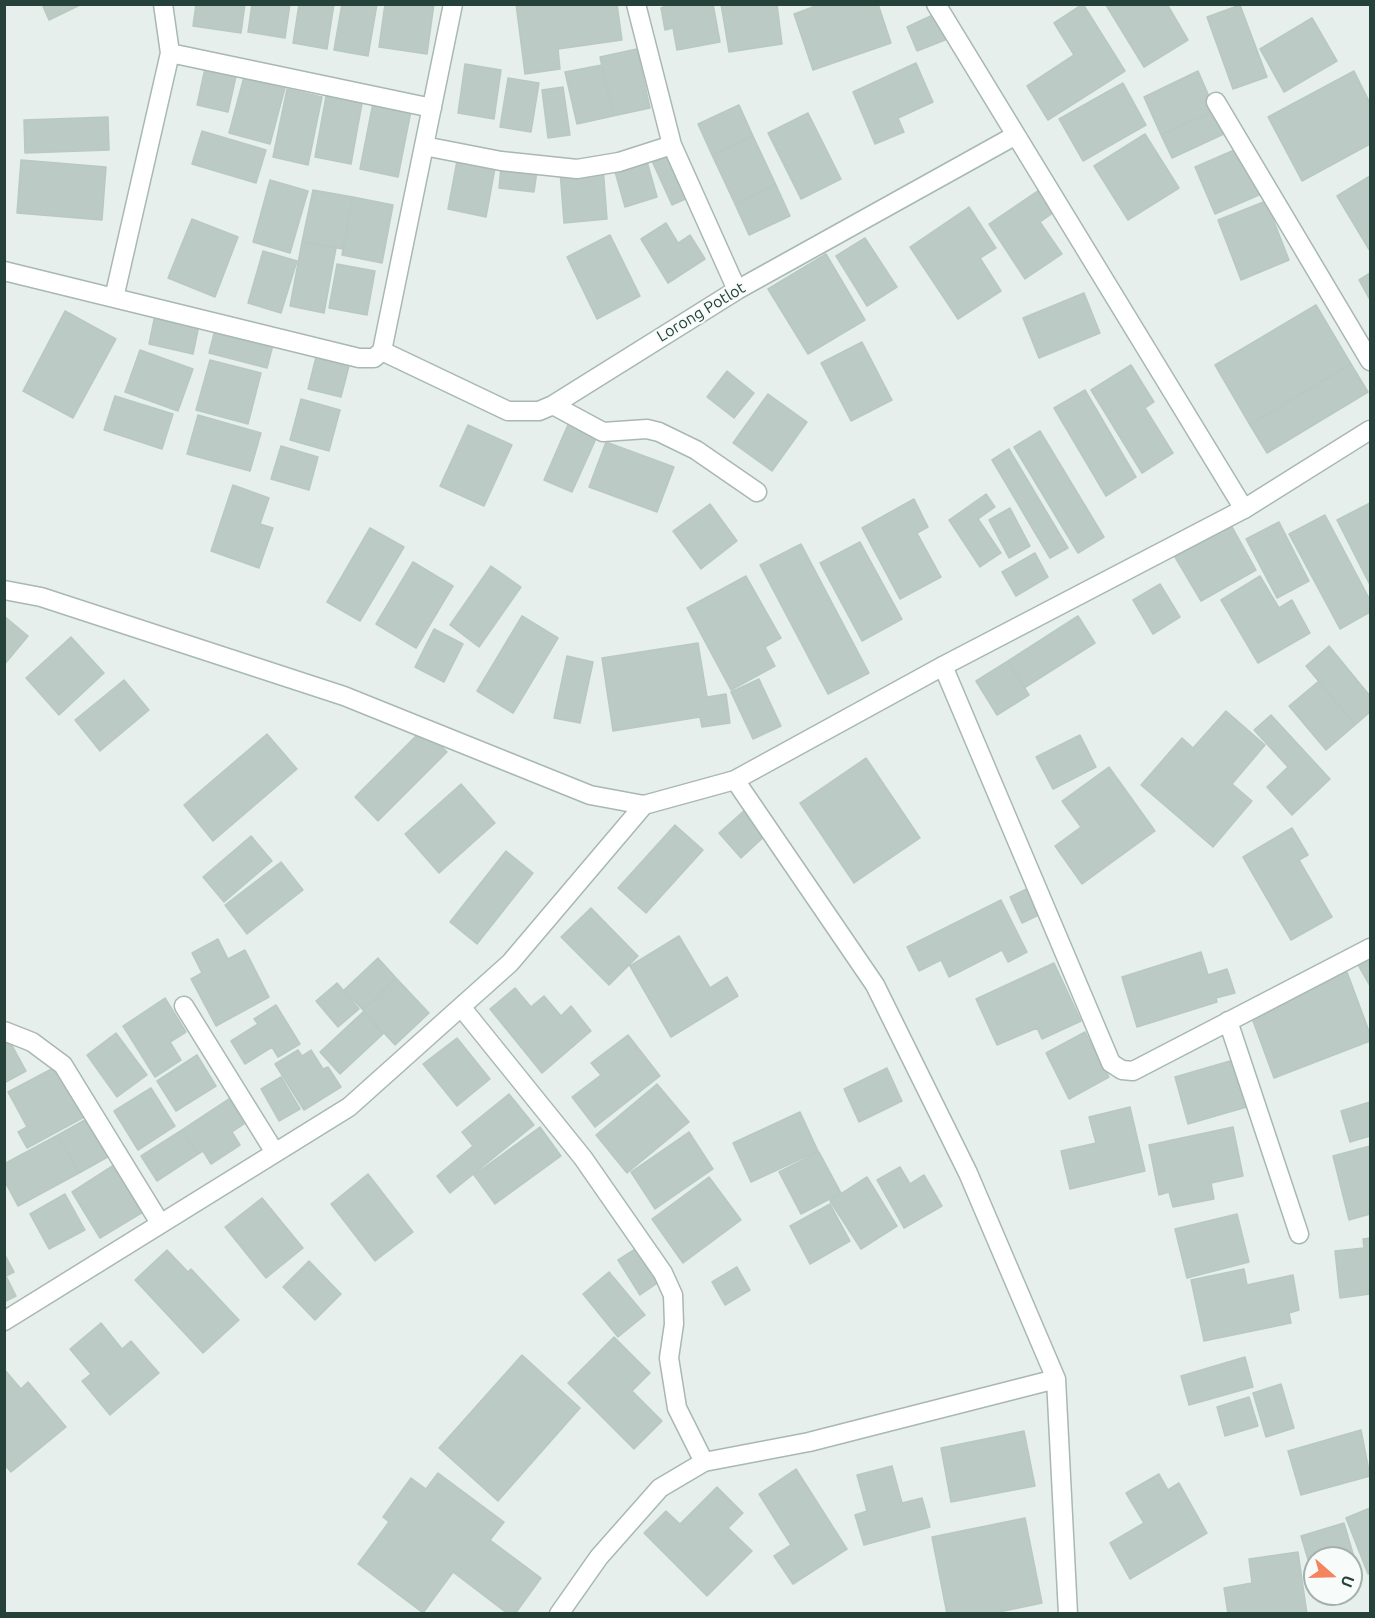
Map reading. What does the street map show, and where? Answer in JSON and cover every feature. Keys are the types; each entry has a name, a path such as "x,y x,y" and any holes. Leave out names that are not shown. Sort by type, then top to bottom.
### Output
{"street":[{"path":"114,298 170,53 163,4"},
{"path":"4,271 359,358 374,358 382,351 453,4"},
{"path":"636,4 672,145 737,290"},
{"path":"936,4 1245,509"},
{"path":"170,53 432,108"},
{"path":"1216,102 1371,361"},
{"name":"Lorong Potlot","path":"382,351 508,411 539,411 553,405 737,290 1016,135"},
{"path":"424,146 501,162 577,169 619,162 672,145"},
{"path":"553,405 603,432 647,429 659,432 696,450 757,492"},
{"path":"4,590 41,597 344,696 590,795 644,805 735,780 943,666 1245,509 1371,430"},
{"path":"943,666 1111,1063 1122,1070 1133,1071 1371,948"},
{"path":"735,780 875,985 968,1173 1056,1379 1068,1614"},
{"path":"4,1321 274,1151 349,1107 510,963 644,805"},
{"path":"184,1006 274,1151"},
{"path":"462,1008 584,1158 663,1273 673,1295 674,1324 669,1358 677,1408 704,1462"},
{"path":"1228,1021 1299,1234"},
{"path":"4,1031 32,1042 63,1065 160,1223"},
{"path":"559,1614 599,1557 660,1488 704,1462 809,1443 1056,1379"}],"building":[{"path":"42,4 82,4 49,20"},
{"path":"196,4 245,4 241,33 193,26"},
{"path":"252,4 290,4 285,38 248,32"},
{"path":"299,4 334,4 327,49 293,43"},
{"path":"342,4 377,4 368,56 334,50"},
{"path":"385,4 434,4 427,54 379,47"},
{"path":"516,4 617,4 622,40 558,49 560,69 525,74"},
{"path":"671,4 713,4 720,42 677,50 673,28 665,30 661,8"},
{"path":"721,4 777,4 782,44 729,52"},
{"path":"821,4 878,4 891,43 813,70 794,14"},
{"path":"1083,4 1125,71 1048,120 1027,86 1074,55 1054,23"},
{"path":"1167,4 1188,40 1144,67 1106,5"},
{"path":"1240,5 1267,77 1233,89 1207,17"},
{"path":"935,14 945,40 917,51 907,27"},
{"path":"1312,18 1337,61 1284,92 1260,49"},
{"path":"637,49 650,108 613,116 600,57"},
{"path":"916,63 933,102 898,118 904,132 875,144 853,92"},
{"path":"206,64 237,72 228,112 197,105"},
{"path":"465,64 501,70 494,119 458,113"},
{"path":"602,65 613,116 577,124 565,72"},
{"path":"1198,71 1215,110 1161,135 1144,97"},
{"path":"1354,71 1370,103 1370,144 1302,181 1268,117"},
{"path":"245,73 286,84 270,144 229,133"},
{"path":"508,78 539,83 531,132 500,127"},
{"path":"1123,83 1146,125 1083,161 1059,119"},
{"path":"563,87 570,135 548,138 542,90"},
{"path":"287,89 322,97 308,165 273,157"},
{"path":"327,91 363,98 351,164 315,157"},
{"path":"373,103 411,111 398,177 360,169"},
{"path":"739,105 753,136 712,155 698,124"},
{"path":"1215,110 1226,133 1172,158 1161,135"},
{"path":"808,113 841,179 801,199 768,133"},
{"path":"108,117 109,150 25,153 24,120"},
{"path":"202,131 266,150 256,183 192,164"},
{"path":"1145,134 1179,188 1128,220 1094,166"},
{"path":"753,136 776,185 735,204 712,155"},
{"path":"1239,148 1259,195 1215,214 1195,167"},
{"path":"671,152 690,197 672,205 652,161"},
{"path":"646,158 657,197 625,207 614,168"},
{"path":"21,160 106,167 102,220 17,213"},
{"path":"457,161 495,168 486,217 448,209"},
{"path":"501,167 537,171 534,192 499,188"},
{"path":"603,167 607,219 564,223 560,171"},
{"path":"1370,176 1370,251 1337,196"},
{"path":"270,180 308,191 290,253 253,242"},
{"path":"776,185 790,216 749,235 735,204"},
{"path":"313,190 353,197 343,249 302,242"},
{"path":"1039,190 1053,213 1040,222 1062,254 1025,279 989,224"},
{"path":"353,197 393,205 382,263 342,255"},
{"path":"1266,201 1289,260 1241,280 1218,220"},
{"path":"969,207 996,248 980,258 1001,291 958,319 910,247"},
{"path":"192,219 238,237 215,297 168,278"},
{"path":"666,223 678,243 690,235 705,259 668,283 641,239"},
{"path":"610,235 640,296 597,319 567,257"},
{"path":"865,238 897,287 867,306 836,256"},
{"path":"302,242 336,248 324,313 290,306"},
{"path":"263,251 297,261 281,313 248,303"},
{"path":"826,254 865,320 808,354 768,289"},
{"path":"337,264 375,271 367,315 329,308"},
{"path":"1370,273 1370,300 1359,280"},
{"path":"1084,293 1100,333 1039,358 1023,318"},
{"path":"1316,305 1351,364 1250,425 1215,365"},
{"path":"65,311 116,339 73,418 23,391"},
{"path":"155,315 199,325 193,354 149,344"},
{"path":"216,326 274,341 267,368 209,353"},
{"path":"862,342 892,400 851,421 821,363"},
{"path":"140,350 193,369 178,411 125,392"},
{"path":"317,353 350,362 341,397 308,389"},
{"path":"210,360 261,373 248,424 196,410"},
{"path":"1351,364 1368,392 1267,453 1250,425"},
{"path":"1131,365 1154,402 1145,408 1173,453 1142,473 1091,390"},
{"path":"727,371 754,393 734,418 707,397"},
{"path":"1085,390 1136,477 1106,496 1054,408"},
{"path":"768,394 807,422 772,471 733,443"},
{"path":"115,396 173,414 162,449 104,430"},
{"path":"301,399 340,410 329,451 290,440"},
{"path":"198,415 261,433 250,471 187,454"},
{"path":"570,420 599,432 572,492 544,480"},
{"path":"468,425 512,445 484,506 440,486"},
{"path":"1040,431 1104,537 1078,553 1014,447"},
{"path":"606,442 674,467 657,512 589,487"},
{"path":"281,446 318,457 309,490 271,479"},
{"path":"1009,449 1068,548 1050,558 992,460"},
{"path":"233,485 269,498 260,524 273,528 259,568 211,551"},
{"path":"986,494 995,507 978,519 1001,553 980,567 949,520"},
{"path":"914,499 928,527 917,533 941,577 900,599 862,528"},
{"path":"1370,503 1370,585 1337,520"},
{"path":"710,504 737,541 701,569 673,531"},
{"path":"1010,508 1030,546 1009,558 989,520"},
{"path":"1325,515 1370,600 1370,612 1340,629 1289,534"},
{"path":"1279,522 1309,581 1277,598 1246,539"},
{"path":"1231,525 1256,570 1201,601 1175,557"},
{"path":"370,528 404,547 360,621 327,602"},
{"path":"860,542 902,619 862,641 820,563"},
{"path":"801,544 869,673 828,694 760,565"},
{"path":"1035,553 1048,577 1016,596 1002,572"},
{"path":"413,562 453,586 416,648 376,624"},
{"path":"491,566 521,587 479,647 450,625"},
{"path":"746,576 781,638 765,647 775,666 731,690 687,608"},
{"path":"1260,576 1279,608 1292,600 1310,633 1258,663 1221,600"},
{"path":"1160,584 1180,617 1153,634 1133,600"},
{"path":"4,616 28,636 4,665"},
{"path":"522,616 558,638 513,713 477,691"},
{"path":"1078,616 1095,643 1024,688 1008,661"},
{"path":"434,629 463,644 444,682 415,667"},
{"path":"71,637 104,673 59,715 26,678"},
{"path":"698,643 707,697 726,694 730,723 702,727 700,717 613,731 602,658"},
{"path":"1329,646 1370,696 1370,712 1355,725 1306,666"},
{"path":"567,656 593,662 580,723 554,718"},
{"path":"1008,661 1029,695 997,715 976,681"},
{"path":"759,679 781,726 753,739 731,692"},
{"path":"124,680 149,710 100,751 75,720"},
{"path":"1319,681 1355,725 1326,750 1289,706"},
{"path":"1226,711 1265,745 1232,784 1252,801 1213,847 1141,785 1182,738 1193,748"},
{"path":"1271,715 1330,779 1292,815 1267,787 1288,767 1254,730"},
{"path":"424,728 447,752 378,821 355,797"},
{"path":"267,734 297,769 213,841 184,805"},
{"path":"1080,735 1096,767 1053,789 1036,757"},
{"path":"866,758 920,838 854,883 800,803"},
{"path":"1109,767 1155,831 1082,884 1055,846 1081,827 1062,801"},
{"path":"461,784 495,823 439,873 405,834"},
{"path":"746,809 768,833 741,858 719,833"},
{"path":"675,825 703,850 646,913 618,888"},
{"path":"1292,828 1308,855 1299,860 1332,917 1291,940 1243,857"},
{"path":"251,836 272,861 224,902 203,877"},
{"path":"506,851 533,873 477,944 450,922"},
{"path":"281,862 303,890 247,934 225,905"},
{"path":"1033,886 1045,912 1022,923 1010,897"},
{"path":"1001,900 1027,952 1008,962 1002,950 949,977 941,960 919,971 907,947"},
{"path":"591,908 638,956 609,985 561,937"},
{"path":"679,936 710,988 727,977 738,996 671,1037 630,966"},
{"path":"218,939 228,959 245,950 269,997 216,1026 191,979 202,973 192,953"},
{"path":"1201,952 1208,975 1227,969 1235,993 1216,998 1217,1002 1137,1027 1122,977"},
{"path":"1370,956 1370,986 1357,963"},
{"path":"378,958 396,978 363,1010 344,990"},
{"path":"1054,963 1081,1021 1042,1039 1037,1028 997,1045 976,999"},
{"path":"1347,972 1370,1034 1370,1041 1274,1078 1249,1010"},
{"path":"396,978 429,1013 395,1045 363,1010"},
{"path":"337,983 359,1009 338,1027 316,1001"},
{"path":"515,988 531,1007 544,996 561,1016 571,1006 591,1031 542,1073 490,1009"},
{"path":"165,998 186,1032 170,1042 181,1060 155,1077 123,1026"},
{"path":"276,1005 300,1044 278,1057 272,1047 245,1064 231,1041 258,1024 254,1019"},
{"path":"363,1012 383,1034 340,1074 320,1052"},
{"path":"1085,1032 1109,1077 1069,1099 1046,1053"},
{"path":"116,1033 147,1075 117,1097 87,1055"},
{"path":"628,1035 660,1076 595,1127 572,1097 601,1075 591,1063"},
{"path":"8,1038 26,1071 4,1083 4,1040"},
{"path":"457,1038 490,1079 457,1106 423,1064"},
{"path":"298,1050 302,1056 311,1050 323,1069 328,1067 341,1087 304,1110 275,1064"},
{"path":"197,1055 216,1086 176,1111 157,1081"},
{"path":"1237,1059 1250,1106 1188,1124 1175,1077"},
{"path":"61,1064 88,1115 27,1148 18,1132 27,1127 8,1092"},
{"path":"887,1068 902,1101 859,1122 844,1089"},
{"path":"281,1077 300,1109 279,1121 261,1089"},
{"path":"657,1084 689,1122 627,1173 596,1135"},
{"path":"151,1088 175,1126 138,1150 114,1111"},
{"path":"509,1094 534,1125 450,1193 437,1176 473,1146 462,1132"},
{"path":"229,1099 244,1124 232,1132 240,1145 211,1164 203,1151 198,1154 182,1130"},
{"path":"1370,1102 1370,1136 1350,1142 1341,1111"},
{"path":"1130,1107 1145,1171 1070,1189 1061,1151 1096,1143 1089,1117"},
{"path":"800,1112 818,1151 751,1182 733,1143"},
{"path":"92,1116 113,1154 79,1173 58,1135"},
{"path":"540,1127 561,1156 495,1204 474,1175"},
{"path":"1233,1127 1243,1176 1211,1183 1214,1199 1173,1207 1169,1192 1159,1195 1149,1145"},
{"path":"182,1130 198,1154 157,1181 141,1156"},
{"path":"689,1132 713,1169 655,1209 631,1172"},
{"path":"58,1135 79,1173 18,1206 4,1180 4,1164"},
{"path":"1370,1146 1370,1214 1349,1220 1333,1156"},
{"path":"819,1152 841,1193 801,1214 779,1172"},
{"path":"114,1165 143,1212 100,1238 72,1192"},
{"path":"900,1167 910,1184 924,1175 942,1206 904,1228 877,1180"},
{"path":"368,1174 413,1232 375,1261 331,1204"},
{"path":"709,1177 741,1220 683,1263 652,1219"},
{"path":"867,1177 897,1226 861,1249 830,1201"},
{"path":"65,1194 85,1230 49,1249 30,1214"},
{"path":"262,1198 303,1248 266,1278 225,1227"},
{"path":"830,1204 850,1241 810,1264 790,1226"},
{"path":"1237,1214 1249,1262 1187,1278 1175,1229"},
{"path":"1370,1238 1370,1294 1340,1298 1335,1251 1364,1248 1363,1239"},
{"path":"637,1248 659,1282 640,1295 618,1260"},
{"path":"167,1250 188,1272 191,1269 239,1320 203,1353 135,1280"},
{"path":"4,1253 14,1272 6,1276 16,1296 4,1302"},
{"path":"309,1261 341,1294 315,1320 283,1287"},
{"path":"737,1267 750,1290 725,1305 712,1282"},
{"path":"1244,1269 1247,1285 1293,1275 1299,1310 1289,1313 1291,1323 1204,1341 1191,1280"},
{"path":"609,1272 645,1315 618,1337 583,1294"},
{"path":"101,1323 122,1349 131,1341 159,1373 110,1415 82,1381 91,1374 70,1349"},
{"path":"614,1337 650,1373 632,1391 662,1421 634,1449 568,1383"},
{"path":"522,1355 580,1408 498,1501 439,1448"},
{"path":"1245,1357 1253,1387 1189,1405 1181,1376"},
{"path":"4,1369 21,1389 28,1382 66,1427 11,1472 4,1464"},
{"path":"1281,1384 1294,1428 1266,1437 1253,1393"},
{"path":"1249,1397 1258,1426 1225,1436 1217,1407"},
{"path":"1361,1430 1370,1476 1301,1495 1288,1451"},
{"path":"1024,1431 1035,1486 951,1502 941,1448"},
{"path":"892,1466 902,1503 922,1498 930,1527 864,1545 855,1515 867,1511 857,1475"},
{"path":"796,1469 847,1549 793,1584 774,1556 791,1545 759,1494"},
{"path":"438,1473 504,1522 490,1540 541,1578 515,1614 508,1614 453,1572 423,1613 358,1564 389,1522 383,1517 411,1478 426,1489"},
{"path":"1159,1474 1168,1490 1179,1483 1207,1533 1130,1579 1110,1543 1144,1523 1126,1493"},
{"path":"717,1487 743,1513 728,1528 752,1551 707,1596 644,1533 666,1511 680,1524"},
{"path":"1370,1508 1370,1573 1368,1574 1363,1561 1363,1546 1357,1546 1346,1518"},
{"path":"1025,1518 1042,1603 990,1614 947,1614 932,1537"},
{"path":"1344,1523 1351,1546 1304,1546 1301,1536"},
{"path":"1298,1552 1303,1586 1303,1606 1306,1606 1307,1614 1228,1614 1224,1588 1252,1583 1249,1559"}]}
